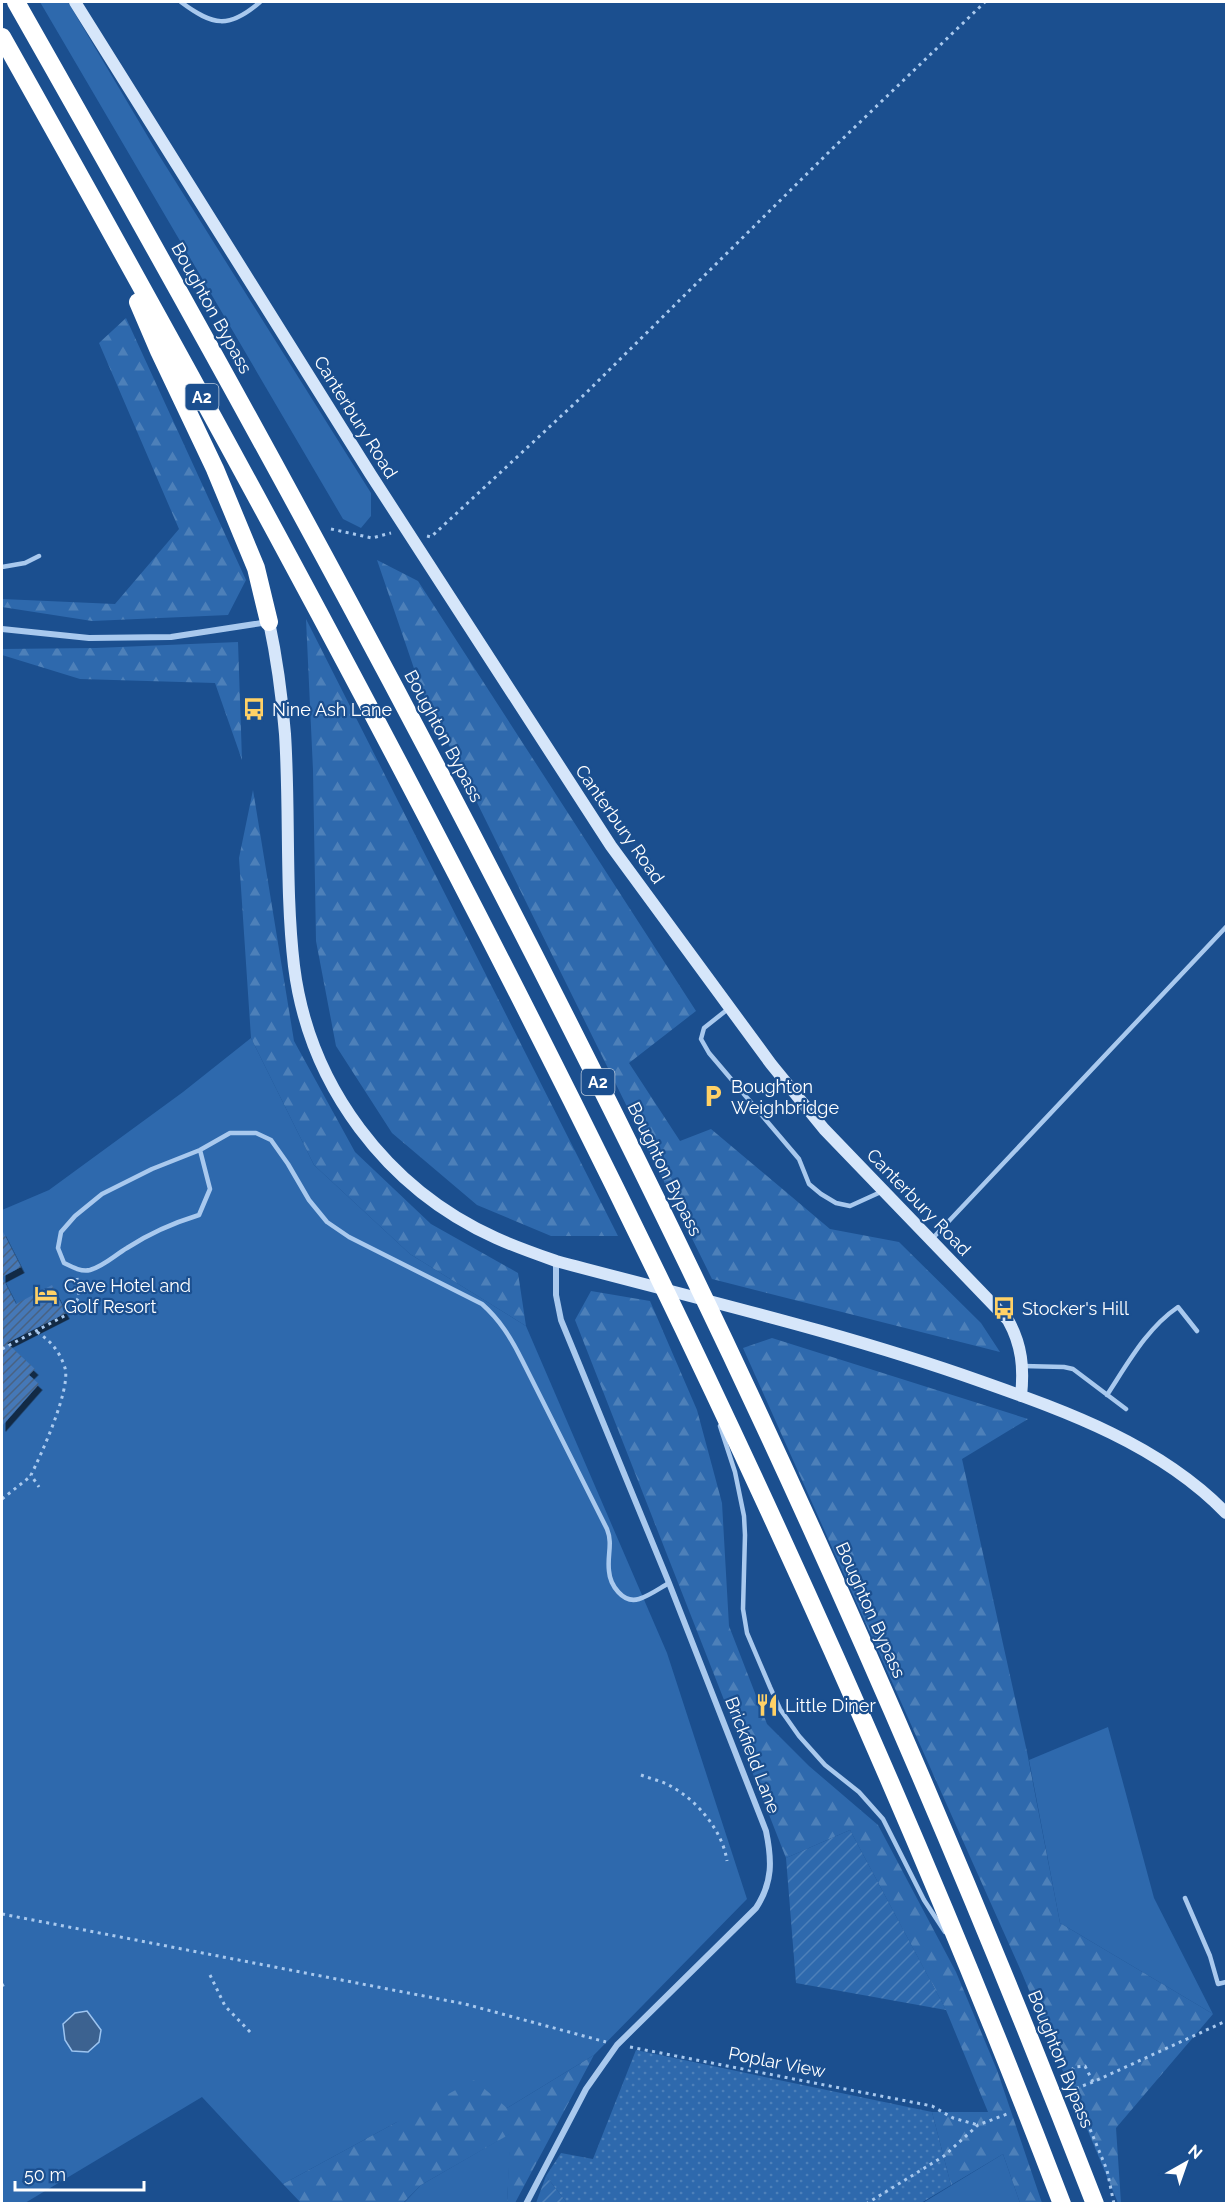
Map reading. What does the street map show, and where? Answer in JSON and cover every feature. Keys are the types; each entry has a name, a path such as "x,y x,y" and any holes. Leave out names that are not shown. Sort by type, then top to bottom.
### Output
{"highway":[{"name":"Boughton Bypass","path":"16,2 135,212 369,638 540,968 662,1211 779,1457 896,1719 1003,1970 1095,2204"},
{"name":"A2","path":"2,37 301,578 501,958 581,1116 695,1351 840,1666 969,1969 1062,2204"},
{"path":"102,216 159,351 215,469 256,567 269,622"}],"street":[{"name":"Canterbury Road","path":"75,2 405,530 611,846 771,1064 825,1129 1008,1320 1017,1338 1023,1366 1021,1396"},
{"path":"2,629 89,638 171,637 269,622 276,655 285,735 289,903 294,967 311,1042 328,1081 355,1124 376,1150 424,1195 453,1215 495,1238 556,1261 897,1354 1021,1396 1151,1453 1192,1481 1227,1513"},
{"name":"Brickfield Lane","path":"526,2204 586,2089 617,2045 756,1908 765,1896 771,1869 766,1831 669,1583 561,1320 556,1295 556,1261"}],"lane":[{"path":"181,2 200,15 217,22 229,22 244,16 260,2"},
{"path":"2,567 25,563 39,556"},
{"path":"930,1240 1227,927"},
{"path":"730,1007 704,1029 701,1039 709,1053 799,1159 809,1184 836,1203 850,1206 884,1191"},
{"path":"200,1150 210,1189 200,1215 169,1224 101,1265 88,1270 76,1269 64,1263 58,1248 61,1232 75,1216 102,1194 200,1150 230,1133 256,1133 271,1140 309,1200 327,1222 349,1237 472,1299 487,1309 501,1324 518,1352 607,1528 611,1542 609,1571 614,1587 632,1600 640,1599 669,1583"},
{"path":"1107,1395 1151,1330 1164,1316 1178,1307 1197,1331"},
{"path":"695,1351 713,1406"},
{"path":"1023,1366 1068,1368 1126,1409"},
{"path":"717,1417 735,1472 744,1516 743,1610 747,1634 780,1709 799,1736 825,1765 859,1792 883,1819 924,1900 969,1969"},
{"path":"1185,1898 1210,1956 1218,1984 1227,1982"}],"path":[{"path":"331,529 372,538 405,530 431,537 587,392 985,2"},
{"path":"2,1350 68,1314 79,1297 76,1269"},
{"path":"2,1499 31,1475 44,1449 61,1403 66,1371 52,1342 37,1332"},
{"path":"31,1475 39,1486"},
{"path":"641,1775 673,1787 707,1815 726,1853 727,1861"},
{"name":"Poplar View","path":"2,1914 465,2004 617,2045 932,2106 953,2118 978,2125 944,2156 866,2204"},
{"path":"210,1975 225,2006 253,2036"},
{"path":"2,1984 5,1990"},
{"path":"1114,2204 1107,2170 1068,2076 1074,2067 1085,2066 1093,2082 1227,2021"}],"green space":[{"path":"40,2 68,2 157,152 371,493 371,516 361,528 343,519"},
{"path":"126,318 246,580 228,615 92,621 2,607 2,599 115,604 179,529 99,343"},
{"path":"377,560 418,581 696,1011 629,1063 680,1141 711,1129 830,1229 899,1242 981,1323 1000,1352 712,1279 421,689"},
{"path":"306,619 618,1236 551,1236 477,1205 392,1133 336,1046 316,941 313,770"},
{"path":"238,642 242,760 215,683 80,679 2,655 2,649"},
{"path":"253,790 294,1041 355,1152 431,1224 518,1273 526,1326 410,1254 314,1165 251,1038 239,858"},
{"path":"251,1038 314,1165 410,1254 526,1326 667,1653 747,1899 594,2055 507,2108 397,2122 283,2184 202,2097 25,2203 2,2204 2,1210 49,1190 183,1092"},
{"path":"591,1291 650,1301 697,1410 722,1503 729,1626 767,1724 809,1766 878,1825 956,1972 997,2070 1042,2203 1020,2203 1003,2154 951,2185 932,2112 988,2112 946,2010 850,1830 786,1858 575,1320"},
{"path":"772,1338 1028,1419 962,1459 1027,1752 1060,1923 1213,2014 1116,2128 1121,2203 1118,2203 1021,1971 743,1348"},
{"path":"1108,1727 1154,1898 1213,2014 1060,1923 1029,1760"},
{"path":"850,1830 946,2010 796,1983 786,1858"},
{"path":"636,2050 932,2112 951,2185 921,2203 567,2203 546,2176 561,2153 593,2159"},
{"path":"594,2055 515,2203 507,2203 510,2134 421,2185 403,2203 301,2203 283,2184 474,2080 507,2108"},
{"path":"511,2133 507,2203 403,2204 421,2185"},
{"path":"1003,2154 1020,2203 921,2204"},
{"path":"546,2176 567,2203 536,2203"}],"shaded area":[{"path":"87,2011 101,2030 99,2042 88,2052 72,2051 65,2040 63,2024 75,2013"}],"building":[{"path":"2,1230 21,1267 2,1277"},
{"path":"2,1277 16,1304 52,1285 66,1313 7,1343 35,1369 29,1375 39,1384 2,1426"}],"place":[{"name":"Nine Ash Lane","path":"254,709"},
{"name":"Boughton Weighbridge","path":"713,1096"},
{"name":"Cave Hotel and Golf Resort","path":"46,1295"},
{"name":"Stocker's Hill","path":"1004,1308"},
{"name":"Little Diner","path":"767,1705"}]}
